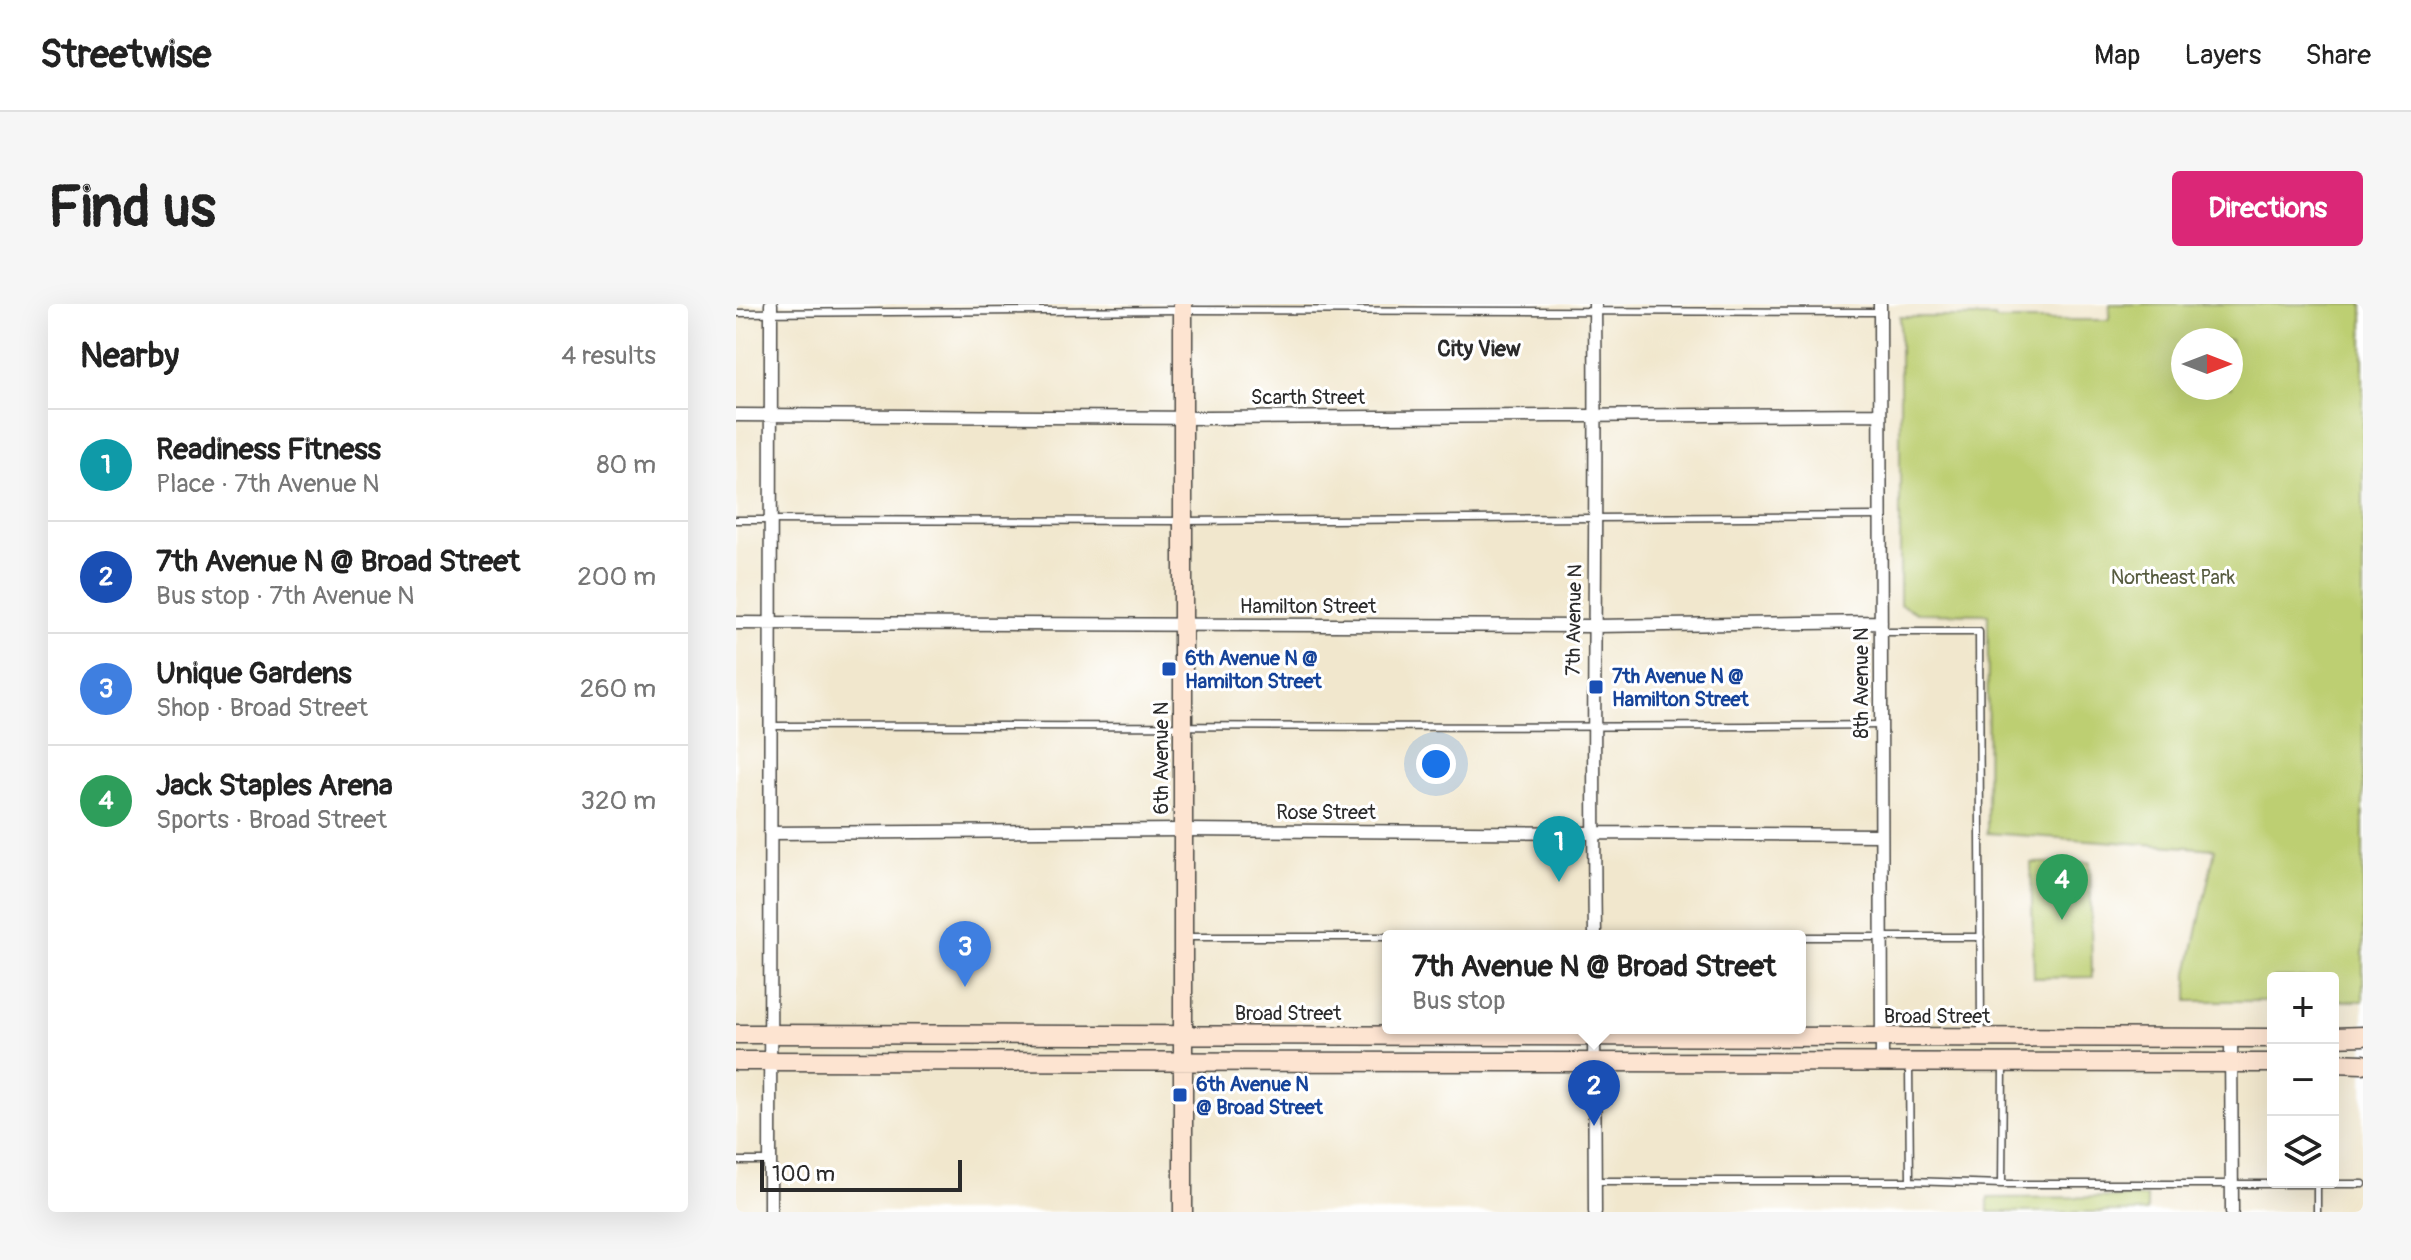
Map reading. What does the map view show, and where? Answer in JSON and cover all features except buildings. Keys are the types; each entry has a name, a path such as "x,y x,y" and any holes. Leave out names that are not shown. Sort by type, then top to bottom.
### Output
{"main road":[{"name":"6th Avenue N","path":"1183,307 1183,1212"},
{"name":"Broad Street","path":"736,1034 1388,1034"},
{"name":"Broad Street","path":"1709,1034 2267,1038"},
{"path":"2339,1037 2363,1036"},
{"path":"736,1061 2267,1063"},
{"path":"2339,1063 2363,1064"}],"street":[{"name":"7th Avenue N","path":"1595,308 1595,930"},
{"name":"8th Avenue N","path":"1880,308 1882,1063"},
{"path":"770,1212 771,309"},
{"name":"Scarth Street","path":"736,415 1183,418 1879,414"},
{"name":"Hamilton Street","path":"736,623 1881,627"},
{"name":"Rose Street","path":"770,833 1183,830 1881,835"},
{"path":"1594,1034 1595,1212"},
{"path":"2231,1038 2232,1212"}],"lane":[{"path":"736,313 771,309 1183,307 1880,308"},
{"path":"736,520 1183,521 1881,516"},
{"path":"1881,627 1979,632 1981,1038"},
{"path":"770,726 1593,728 1881,725"},
{"path":"1183,937 1382,937"},
{"path":"1806,937 1981,937"},
{"path":"1909,1063 1910,1181"},
{"path":"2002,1184 2003,1063"},
{"path":"736,1161 770,1161"},
{"path":"1595,1181 2267,1184"},
{"path":"2339,1185 2363,1184"},
{"path":"2317,1188 2317,1212"}],"green space":[{"name":"Northeast Park","path":"2110,304 2363,304 2363,1001 2339,1001 2339,972 2267,972 2267,1001 2188,1001 2188,973 2215,849 1987,833 1988,614 1917,613 1900,604 1900,317 1995,317 1996,320 2109,320"},
{"path":"2090,862 2092,977 2034,978 2031,863"},
{"path":"2147,1197 2147,1212 1988,1212 1988,1198"}],"place":[{"name":"6th Avenue N @ Hamilton Street","path":"1169,669"},
{"name":"7th Avenue N @ Hamilton Street","path":"1596,687"},
{"name":"Readiness Fitness","path":"1559,882"},
{"name":"Jack Staples Arena","path":"2062,920"},
{"name":"Unique Gardens","path":"965,987"},
{"name":"6th Avenue N @ Broad Street","path":"1180,1095"},
{"name":"7th Avenue N @ Broad Street","path":"1594,1126"}],"district":[{"name":"City View","path":"1479,349"}]}
